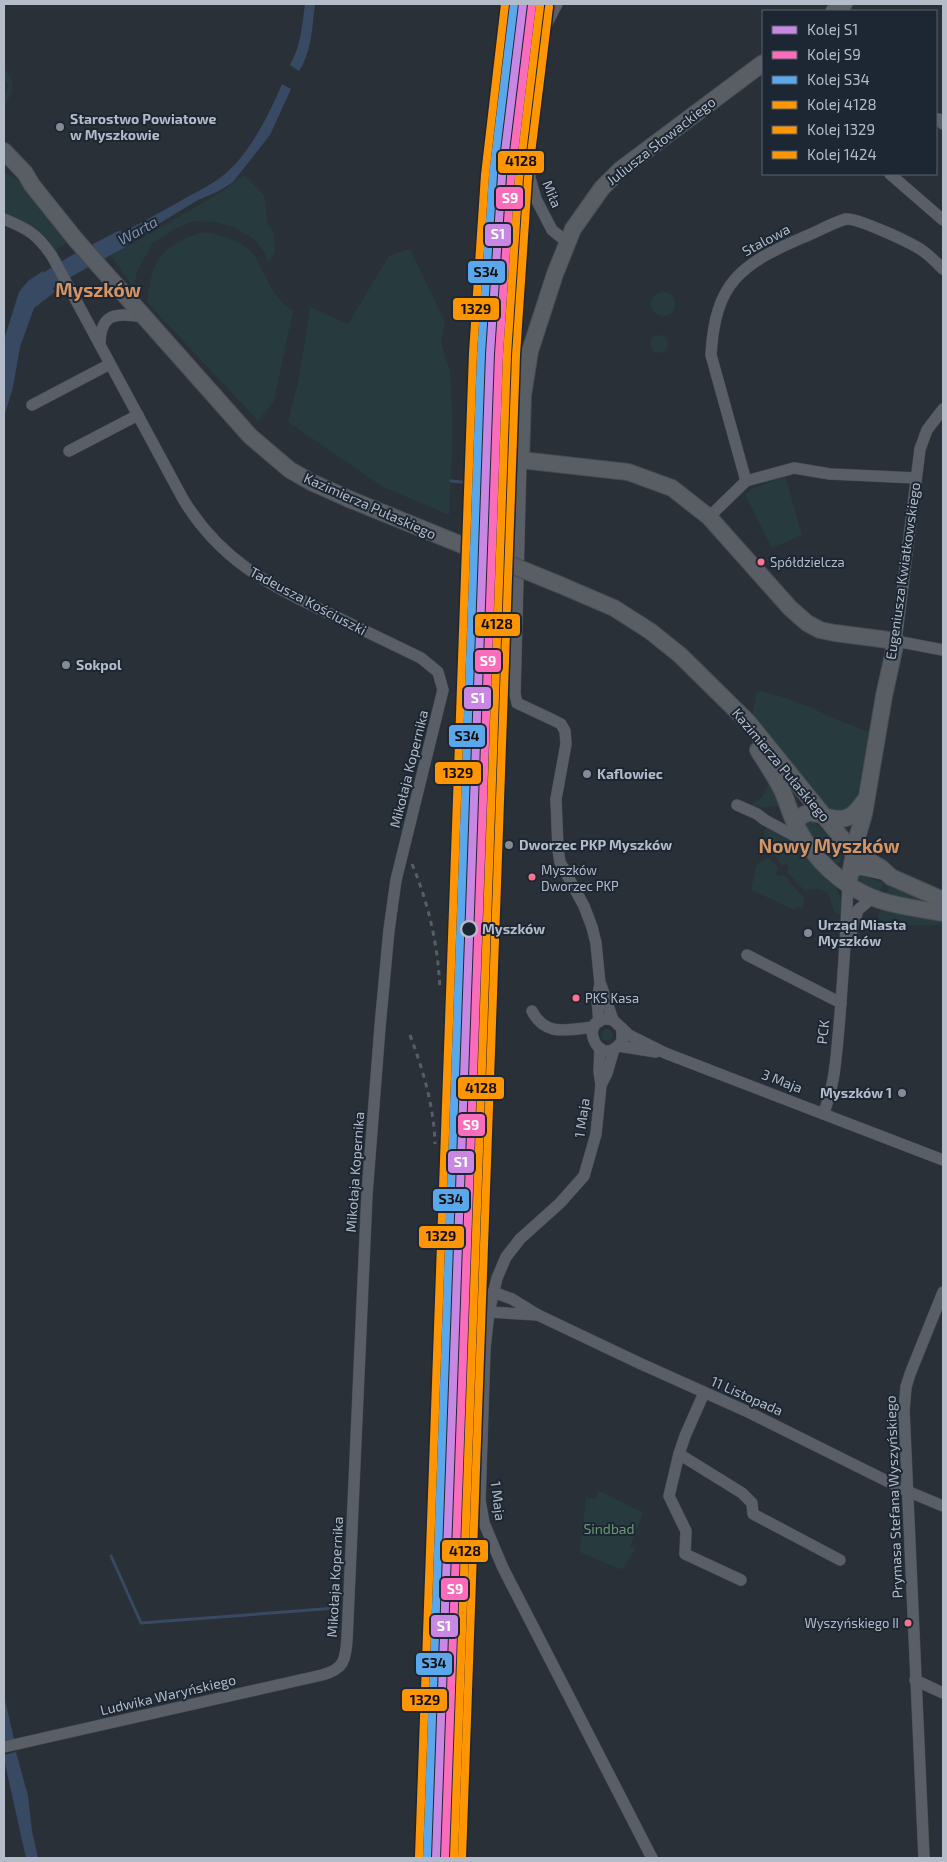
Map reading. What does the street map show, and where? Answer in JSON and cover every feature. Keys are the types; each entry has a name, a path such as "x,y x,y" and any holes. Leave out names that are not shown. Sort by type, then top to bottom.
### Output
{"main road":[{"name":"Juliusza Słowackiego","path":"521,460 524,395 530,350 566,242 602,188 620,170 762,64"},
{"name":"Kazimierza Pułaskiego","path":"4,147 81,246 237,423 263,448 290,470 349,500 614,608 650,631 680,655 748,722 854,852"},
{"name":"Kazimierza Pułaskiego","path":"4,168 32,185"},
{"path":"521,460 628,472 672,488 709,517 785,602 808,623 820,630 896,641"},
{"name":"Eugeniusza Kwiatkowskiego","path":"849,880 864,814 884,696 896,641"},
{"name":"Kazimierza Pułaskiego","path":"727,702 774,774 795,824 805,842 824,865 849,880"},
{"path":"795,824 802,814 822,814 836,819 846,818 856,813 866,798"},
{"path":"854,852 880,867 891,877 943,900"},
{"path":"849,880 872,898 943,913"}],"street":[{"name":"Miła","path":"557,4 545,27 530,153 530,178 536,199 552,230 566,242"},
{"path":"891,175 943,220"},
{"name":"Tadeusza Kościuszki","path":"4,219 21,225 36,235 56,264 194,517 206,533 225,552 260,578 421,658 438,672 441,682"},
{"name":"Stalowa","path":"746,481 711,355 717,318 726,292 743,270 776,249 846,219 871,226 922,250 943,269"},
{"path":"100,346 101,328 111,317 125,314 144,317"},
{"path":"32,405 110,364"},
{"name":"Eugeniusza Kwiatkowskiego","path":"896,641 916,478 923,440 932,423 943,410"},
{"path":"69,451 138,415"},
{"name":"Juliusza Słowackiego","path":"521,460 515,694 517,703 561,724 565,730 566,744 556,799 560,862 592,926 596,943 600,984"},
{"path":"709,517 746,481 794,468 830,474 916,478"},
{"path":"896,641 943,650"},
{"name":"Mikołaja Kopernika","path":"338,1669 343,1664 346,1655 367,1194 388,939 396,880 440,704 443,690 441,682"},
{"path":"737,805 805,842"},
{"path":"849,880 860,868 891,877"},
{"name":"PCK","path":"823,1114 832,1087 841,1003 849,880"},
{"name":"PCK","path":"845,951 858,910 872,898"},
{"path":"747,955 841,1003"},
{"path":"532,1011 536,1020 543,1026 564,1030 609,1050 616,1048 623,1035 622,1028 613,1020 600,984"},
{"path":"596,1044 592,1036 596,1024 600,984"},
{"path":"564,1030 596,1024 608,1019 613,1020"},
{"name":"3 Maja","path":"622,1028 629,1035 665,1053 943,1160"},
{"name":"1 Maja","path":"596,1044 601,1085 596,1134 584,1176 560,1203 528,1230 513,1247 501,1266 493,1292 485,1348 480,1500 484,1523 503,1568 652,1858"},
{"name":"3 Maja","path":"616,1048 665,1053"},
{"name":"1 Maja","path":"601,1085 616,1048"},
{"name":"11 Listopada","path":"493,1292 512,1299 538,1315 778,1426 908,1491 943,1506"},
{"name":"Prymasa Stefana Wyszyńskiego","path":"924,1858 904,1410 906,1387 943,1292"},
{"name":"11 Listopada","path":"489,1312 538,1315"},
{"path":"704,1393 684,1436 669,1496 686,1531 685,1554 741,1580"},
{"path":"679,1454 742,1492 752,1503 753,1514 840,1560"},
{"name":"Ludwika Waryńskiego","path":"4,1747 322,1676 338,1669"},
{"path":"915,1680 943,1693"}],"green space":[{"path":"4,68 12,82 12,91 5,105 4,99 9,84 4,82"},
{"path":"4,173 21,183 30,192 69,241 54,251 4,214"},
{"path":"244,175 264,195 268,225 274,233 275,253 268,262 264,252 254,239 231,226 194,221 176,228 153,243 137,271 134,288 111,256 218,194"},
{"path":"201,232 229,238 248,249 256,257 278,298 293,311 274,401 258,421 147,302 152,275 160,257 176,244"},
{"path":"410,249 445,322 441,342 450,372 453,430 449,515 383,487 288,422 299,379 310,307 348,324 389,256"},
{"path":"663,292 672,295 675,304 672,313 663,316 654,313 651,304 654,295"},
{"path":"659,335 665,338 668,344 665,350 659,353 653,350 650,344 653,338"},
{"path":"785,476 802,535 772,548 745,494 752,489"},
{"path":"757,691 800,703 870,732 857,798 849,809 834,812 828,809 752,715"},
{"path":"769,779 782,805 763,808 749,805 763,795"},
{"path":"802,820 813,821 838,846 842,854 840,863 832,863 821,853"},
{"path":"768,826 793,838 834,883 841,899 841,915 834,912 828,893 819,889 805,891 787,872 789,867 787,864 781,865 764,839 764,831"},
{"path":"767,858 778,868 776,874 778,876 784,875 803,897 803,909 796,906 795,910 751,890 757,864"},
{"path":"860,874 883,883 879,893 856,883 856,877"},
{"path":"889,886 913,896 935,902 935,904 885,896"},
{"path":"882,906 943,916 943,925 909,925 883,921 878,917"},
{"path":"609,1029 612,1030 612,1040 605,1041 602,1040 601,1033 602,1030"},
{"name":"Sindbad","path":"599,1491 643,1513 630,1546 635,1549 622,1570 580,1552 586,1498 595,1499"}],"water":[{"path":"305,4 315,4 309,47 299,71 290,65 299,43"},
{"path":"282,84 291,89 270,135 233,182 219,191 198,200 104,257 95,248 102,246 208,186 225,174 235,165 251,143 265,120"},
{"path":"77,259 86,268 73,276 67,265"},
{"path":"43,271 55,292 34,308 20,347 13,387 4,417 4,340 19,292 28,281"},
{"path":"4,1696 14,1739 4,1741"},
{"path":"16,1752 28,1796 32,1831 38,1858 26,1858 4,1759 4,1755"}],"waterway":[{"name":"Warta","path":"31,296 33,290 73,265 120,240"},
{"path":"451,481 482,484"},
{"path":"111,1556 141,1623 336,1608"}],"railway":[{"path":"416,1858 452,831 465,729"},
{"path":"412,864 432,926 440,990"},
{"path":"410,1035 427,1088 435,1144"}],"rail line":[{"name":"1329","path":"419,1857 473,353 485,175 505,4"},
{"name":"S34","path":"427,1858 481,354 493,175 514,4"},
{"name":"S1","path":"436,1858 490,354 502,176 523,4"},
{"name":"S9","path":"445,1858 499,354 511,177 532,5"},
{"name":"4128","path":"454,1858 507,355 519,178 540,6"},
{"name":"1424","path":"462,1858 516,355 528,178 549,7"}],"place":[{"name":"Starostwo Powiatowe w Myszkowie","path":"60,127"},
{"name":"Spółdzielcza","path":"761,562"},
{"name":"Sokpol","path":"66,665"},
{"name":"Kaflowiec","path":"587,774"},
{"name":"Dworzec PKP Myszków","path":"509,845"},
{"name":"Myszków Dworzec PKP","path":"532,877"},
{"name":"Myszków","path":"469,929"},
{"name":"Urząd Miasta Myszków","path":"808,933"},
{"name":"PKS Kasa","path":"576,998"},
{"name":"Myszków 1","path":"902,1093"},
{"name":"Wyszyńskiego II","path":"908,1623"}],"district":[{"name":"Myszków","path":"98,290"},
{"name":"Nowy Myszków","path":"829,846"}]}
